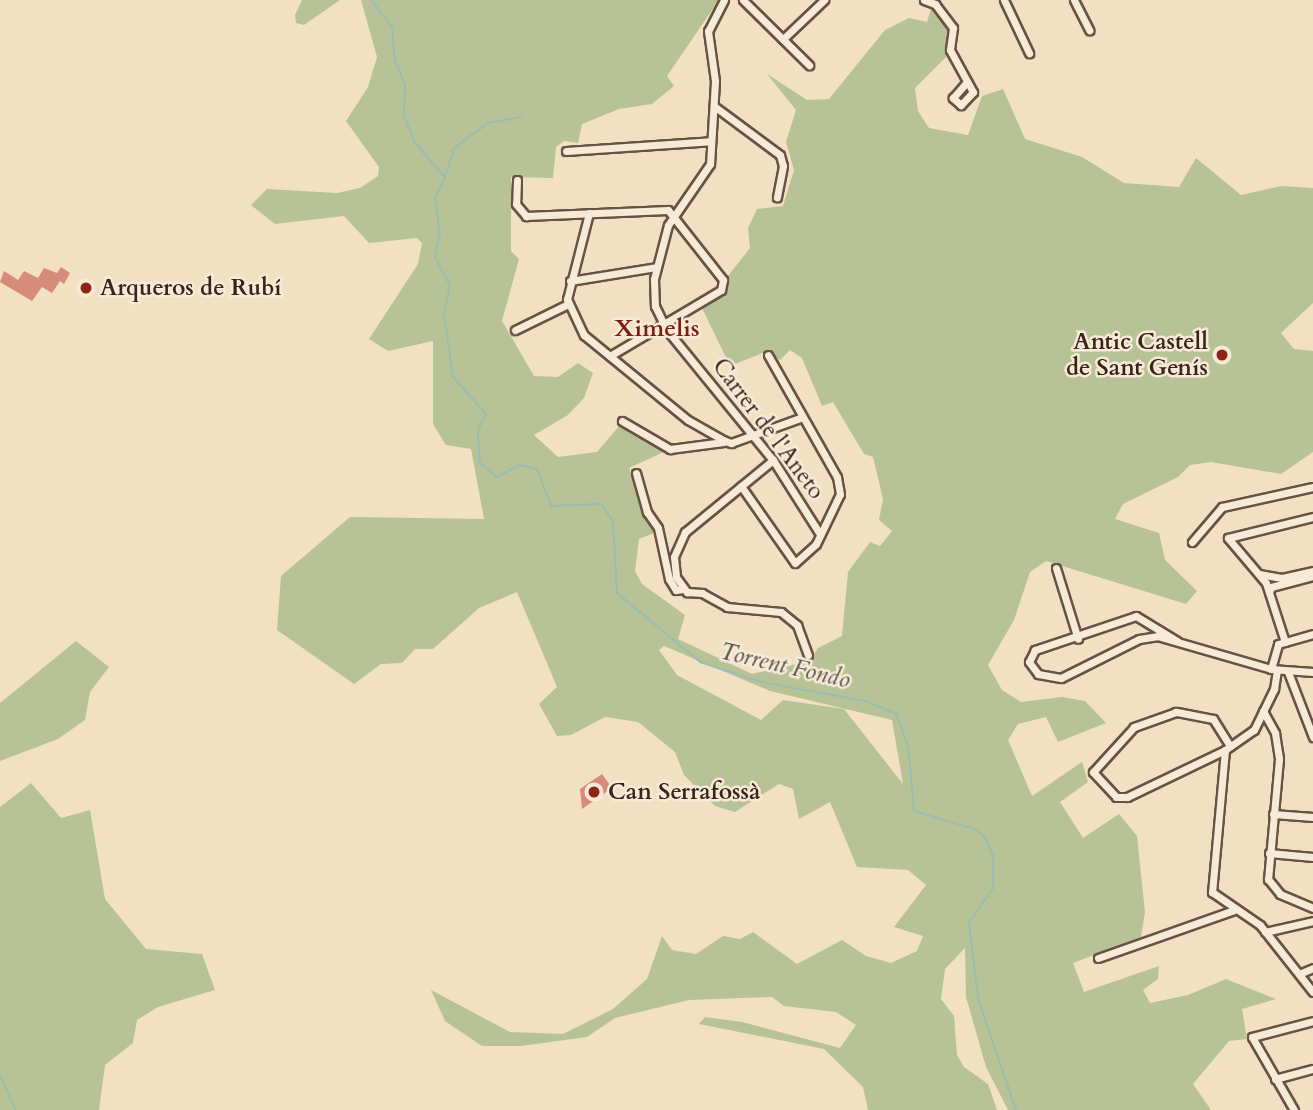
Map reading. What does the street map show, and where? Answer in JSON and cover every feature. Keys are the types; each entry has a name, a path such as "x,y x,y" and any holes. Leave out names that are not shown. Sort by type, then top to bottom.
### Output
{"street":[{"name":"Carrer de l'Aneto","path":"724,0 708,31 714,106 710,164 673,213 656,267 655,306 664,325 773,460 820,534"},
{"path":"743,0 809,65"},
{"path":"783,39 824,0"},
{"path":"924,0 936,4 953,28 950,50 967,82"},
{"path":"1004,0 1029,53"},
{"path":"1074,0 1089,30"},
{"path":"714,106 779,155 783,166 777,197"},
{"path":"566,151 711,141"},
{"path":"517,180 516,204 526,216 658,208 673,213 723,285 664,325 610,356"},
{"path":"589,213 570,281 568,304 584,335 688,420 729,442"},
{"path":"570,281 656,267"},
{"path":"514,330 568,304"},
{"path":"741,486 795,563 820,534 840,487 768,355"},
{"path":"622,421 670,449 755,436 800,418"},
{"path":"683,589 676,576 678,541 773,460"},
{"path":"636,473 647,512 658,528 670,579 677,590 683,589 727,607 781,612 797,625 808,655"},
{"path":"1192,542 1222,507 1313,487"},
{"path":"1285,642 1269,592 1259,574 1228,538 1313,517"},
{"path":"1056,568 1078,639"},
{"path":"1259,574 1282,578 1313,574"},
{"path":"1269,592 1313,574"},
{"path":"1177,641 1136,616 1078,639 1035,650 1029,655 1032,668 1048,679 1061,678 1139,639 1177,641 1274,669 1313,672"},
{"path":"1313,635 1285,642 1275,648 1274,669 1263,711 1254,730 1228,748 1127,797 1116,797 1093,772 1134,727 1176,712 1213,719 1228,748 1212,892 1265,932 1313,992"},
{"path":"1288,672 1313,737"},
{"path":"1263,711 1279,747 1269,853 1272,888 1313,908"},
{"path":"1273,814 1313,817"},
{"path":"1269,853 1313,857"},
{"path":"1098,958 1234,909"},
{"path":"1265,932 1313,921"},
{"path":"1299,974 1313,968"},
{"path":"1294,1110 1252,1037 1313,1021"},
{"path":"1275,1079 1313,1069"}],"green space":[{"path":"302,0 340,0 304,25 296,23 295,15"},
{"path":"361,0 719,0 667,76 674,86 652,104 619,109 582,124 578,143 564,141 556,147 553,178 511,177 511,251 519,259 502,321 534,376 558,377 578,363 593,373 584,398 568,415 534,435 558,457 597,452 620,425 664,452 629,468 654,533 639,539 635,571 642,584 685,615 678,639 752,674 810,661 818,648 842,636 848,572 870,542 880,546 892,531 879,520 883,499 873,457 864,454 833,402 822,406 802,358 790,350 780,360 768,351 730,366 702,308 726,294 728,276 750,248 748,228 757,209 783,206 794,170 786,142 796,110 767,74 807,100 829,99 885,30 909,18 927,22 931,9 950,32 946,57 915,88 918,111 929,128 968,135 982,96 1003,89 1025,139 1082,157 1124,183 1179,187 1196,158 1241,195 1281,186 1313,188 1313,303 1281,333 1294,349 1313,351 1313,452 1281,474 1211,462 1190,465 1178,477 1123,504 1115,519 1159,533 1165,560 1197,591 1186,604 1046,561 1030,572 1014,620 988,665 1002,690 1021,702 1062,697 1085,701 1106,723 1058,742 1046,717 1018,724 1008,740 1032,796 1082,762 1088,782 1060,802 1083,838 1119,814 1137,836 1145,912 1141,937 1073,963 1084,992 1159,966 1158,979 1143,990 1150,1003 1188,995 1226,979 1276,999 1242,1009 1247,1039 1229,1041 1193,1084 1211,1110 1008,1110 986,1067 966,997 965,948 945,969 941,999 954,1016 957,1055 964,1067 988,1084 997,1110 868,1110 863,1087 824,1049 699,1024 705,1017 742,1022 840,1048 856,1025 836,1012 784,1006 772,997 689,1000 615,1018 587,1037 521,1046 482,1046 445,1021 431,990 510,1032 563,1034 613,1009 647,979 662,936 672,950 696,954 723,936 740,939 753,932 797,964 842,940 866,956 891,963 917,951 923,936 894,927 926,885 908,870 857,867 830,802 799,819 793,789 779,784 735,812 715,806 684,775 675,752 638,722 605,717 571,735 557,736 539,704 557,687 517,592 479,608 433,649 415,649 402,663 381,664 354,684 277,630 281,576 350,517 484,519 471,449 446,445 433,424 433,341 388,351 369,339 418,264 422,243 417,238 369,243 344,216 275,224 251,205 267,189 337,193 360,188 378,176 379,167 346,121 368,87 377,57","holes":["664,646 770,691 892,720 903,784 844,709 783,700 761,720 677,675 659,650"]},
{"path":"76,641 109,667 90,692 85,720 58,739 0,761 0,703"},
{"path":"31,783 61,818 90,810 105,899 146,949 202,954 215,990 158,1007 137,1020 133,1043 105,1065 99,1110 0,1110 0,807"}],"building":[{"path":"61,267 70,273 64,284 60,281 52,293 42,287 32,301 0,282 4,271 18,280 24,271 38,278 44,268 57,273"},
{"name":"Can Serrafossà","path":"602,774 612,788 582,809 580,789"}],"waterway":[{"name":"Torrent Fondo","path":"371,0 392,27 395,61 405,85 404,116 415,143 445,177 435,198 440,233 435,257 450,285 444,314 453,377 486,414 478,430 480,463 497,477 520,465 537,469 551,506 602,504 613,522 617,593 700,662 761,682 866,701 896,714 908,745 914,811 974,829 985,837 993,856 993,888 969,923 978,999 1016,1110"},
{"path":"445,176 454,148 488,123 521,117"},
{"path":"0,1076 16,1110"}],"place":[{"name":"Arqueros de Rubí","path":"86,288"},
{"name":"Antic Castell de Sant Genís","path":"1222,355"},
{"name":"Can Serrafossà","path":"594,792"}],"district":[{"name":"Ximelis","path":"657,329"}]}
